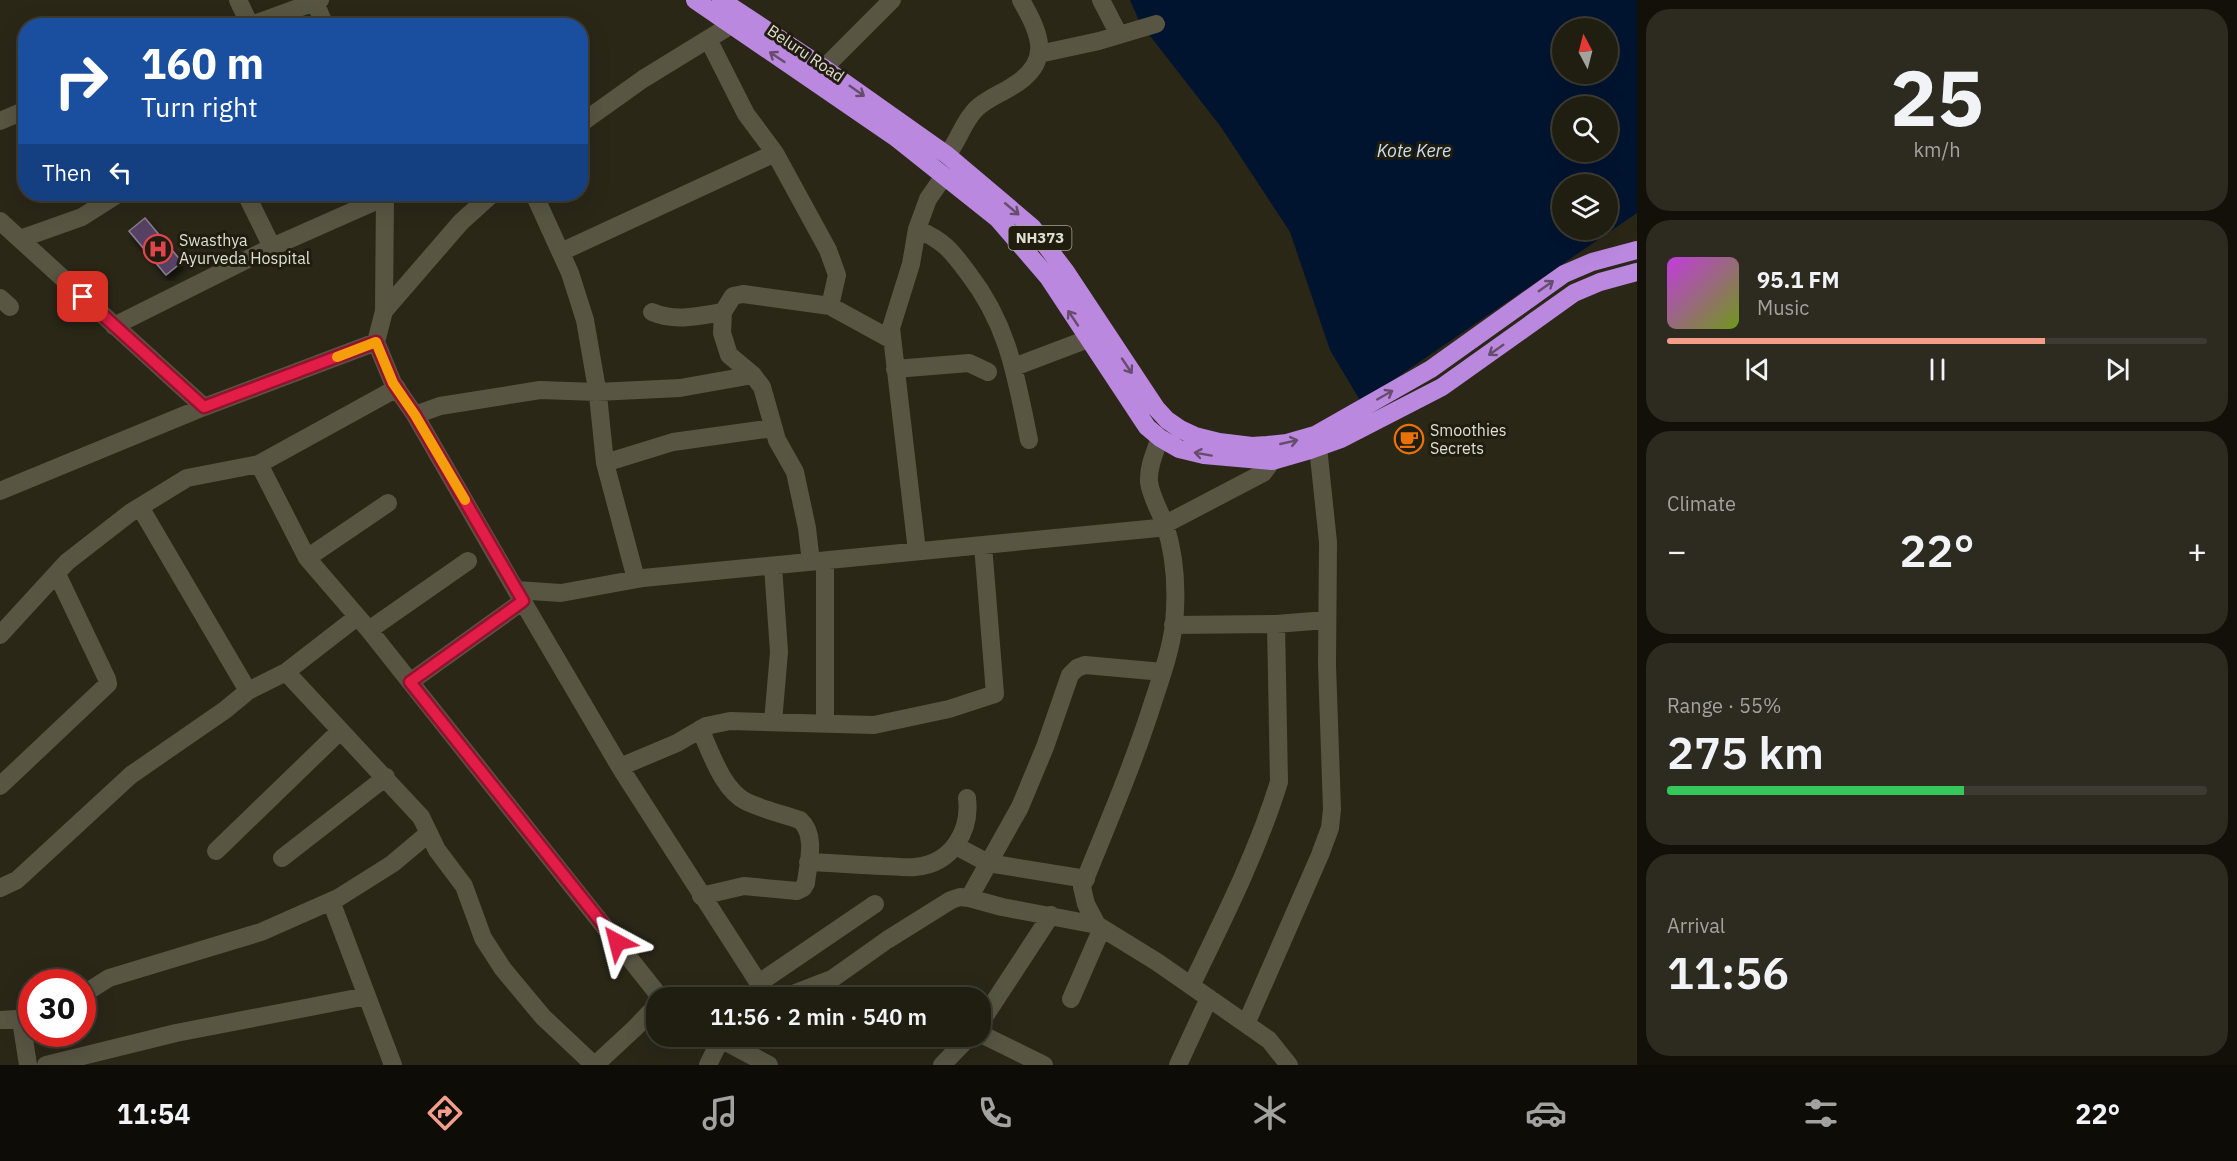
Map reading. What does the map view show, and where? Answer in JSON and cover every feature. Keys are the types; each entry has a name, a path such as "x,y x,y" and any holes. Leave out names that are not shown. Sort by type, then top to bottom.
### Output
{"highway":[{"name":"Beluru Road","path":"695,0 895,137 944,176"},
{"name":"NH373","path":"721,0 824,68 947,155 1032,227 1066,272 1156,408 1167,420 1195,436 1252,446 1287,443 1315,435 1431,369 1564,274 1592,262 1637,250"},
{"name":"NH373","path":"944,176 998,219 1048,277 1147,427 1179,449 1204,455 1272,461 1341,439 1442,387 1574,293 1611,278 1637,272"}],"street":[{"path":"238,0 247,18"},
{"path":"947,155 955,146 965,120 978,106 1021,81 1039,54 1040,43 1037,30 1021,0"},
{"path":"1101,0 1119,35"},
{"path":"270,18 318,1 323,18"},
{"path":"824,68 883,3"},
{"path":"1039,54 1156,24"},
{"path":"588,118 643,79 731,25"},
{"path":"708,39 746,114 775,153 828,250 837,275 830,306"},
{"path":"0,121 18,113"},
{"path":"561,252 775,153"},
{"path":"917,551 891,328 911,264 917,229 928,199 944,176"},
{"path":"20,239 82,217 107,201"},
{"path":"249,201 272,247"},
{"path":"114,326 272,247 372,201"},
{"path":"385,201 384,311 376,342 397,388 415,415 620,767 759,987"},
{"path":"384,311 461,222 484,201"},
{"path":"537,201 570,273 585,320 597,392 605,462 636,579"},
{"path":"0,221 204,407"},
{"path":"917,229 937,238 950,249 986,296 996,314 1014,367 1029,440"},
{"path":"825,724 818,561 807,528 795,472 777,440 762,387 753,375 729,355 722,333 723,312 733,296 743,294 830,306 892,340"},
{"path":"652,312 665,318 693,317 723,312"},
{"path":"1014,367 1088,339"},
{"path":"1,487 376,342"},
{"path":"895,369 969,363 988,372"},
{"path":"415,415 440,406 540,390 597,392 680,388 753,375"},
{"path":"0,635 67,562 140,507 187,478 259,464 397,388"},
{"path":"605,462 673,442 773,428"},
{"path":"1071,999 1099,926 1083,895 1082,887 1145,726 1163,672 1173,625 1174,587 1171,550 1149,480 1150,465 1160,438"},
{"path":"1246,1024 1330,828 1332,809 1326,620 1328,542 1318,447"},
{"path":"410,682 520,595 561,593 636,579 1158,528 1263,473 1272,461"},
{"path":"259,464 307,558 410,682 652,987"},
{"path":"307,558 388,503"},
{"path":"140,507 248,691"},
{"path":"620,767 706,726 730,721 874,725 949,709 995,694 983,545"},
{"path":"0,888 17,880 131,775 225,710 248,691 286,672 468,561"},
{"path":"773,566 779,652 773,722"},
{"path":"0,786 108,684 57,574"},
{"path":"1173,625 1276,624 1326,620"},
{"path":"1191,986 1230,906 1273,803 1279,782 1276,624"},
{"path":"969,898 1020,807 1045,747 1070,675 1077,668 1085,665 1163,672"},
{"path":"286,672 421,817 437,850 464,886 483,938 503,969 543,1017 595,1065 646,1016"},
{"path":"700,729 725,781 735,794 746,802 800,820 807,826 810,834 807,883 797,891 744,886 701,896"},
{"path":"216,851 340,731"},
{"path":"282,858 386,777"},
{"path":"808,862 916,867 934,862 950,853 961,839 968,813 967,798"},
{"path":"96,986 109,978 261,932 331,901 392,864 429,833"},
{"path":"956,846 988,863 1086,879"},
{"path":"811,987 832,979 887,940 951,900 960,897 969,898 1002,907 1099,926 1269,1040 1289,1065"},
{"path":"331,901 393,1065"},
{"path":"767,987 875,904"},
{"path":"991,1007 1051,915"},
{"path":"46,1065 176,1033 367,996"},
{"path":"1178,1065 1209,998"},
{"path":"0,1020 18,1019"},
{"path":"991,1039 1044,1065"},
{"path":"27,1047 28,1065"},
{"path":"708,1065 715,1047"},
{"path":"737,1047 769,1065"},
{"path":"942,1065 959,1047"}],"water":[{"name":"Kote Kere","path":"1130,0 1637,0 1637,213 1618,226 1618,174 1552,174 1552,240 1598,240 1361,402 1330,350 1290,232 1221,127 1140,23"}],"building":[{"path":"145,218 182,262 166,275 129,231"}],"slow traffic":[{"path":"337,357 376,342 393,383 415,415 465,500"}],"place":[{"name":"Swasthya Ayurveda Hospital","path":"158,249"},
{"name":"Smoothies Secrets","path":"1409,439"}],"route":[{"path":"83,297 204,407 376,342 393,383 415,415 523,601 410,682 617,942"}]}
